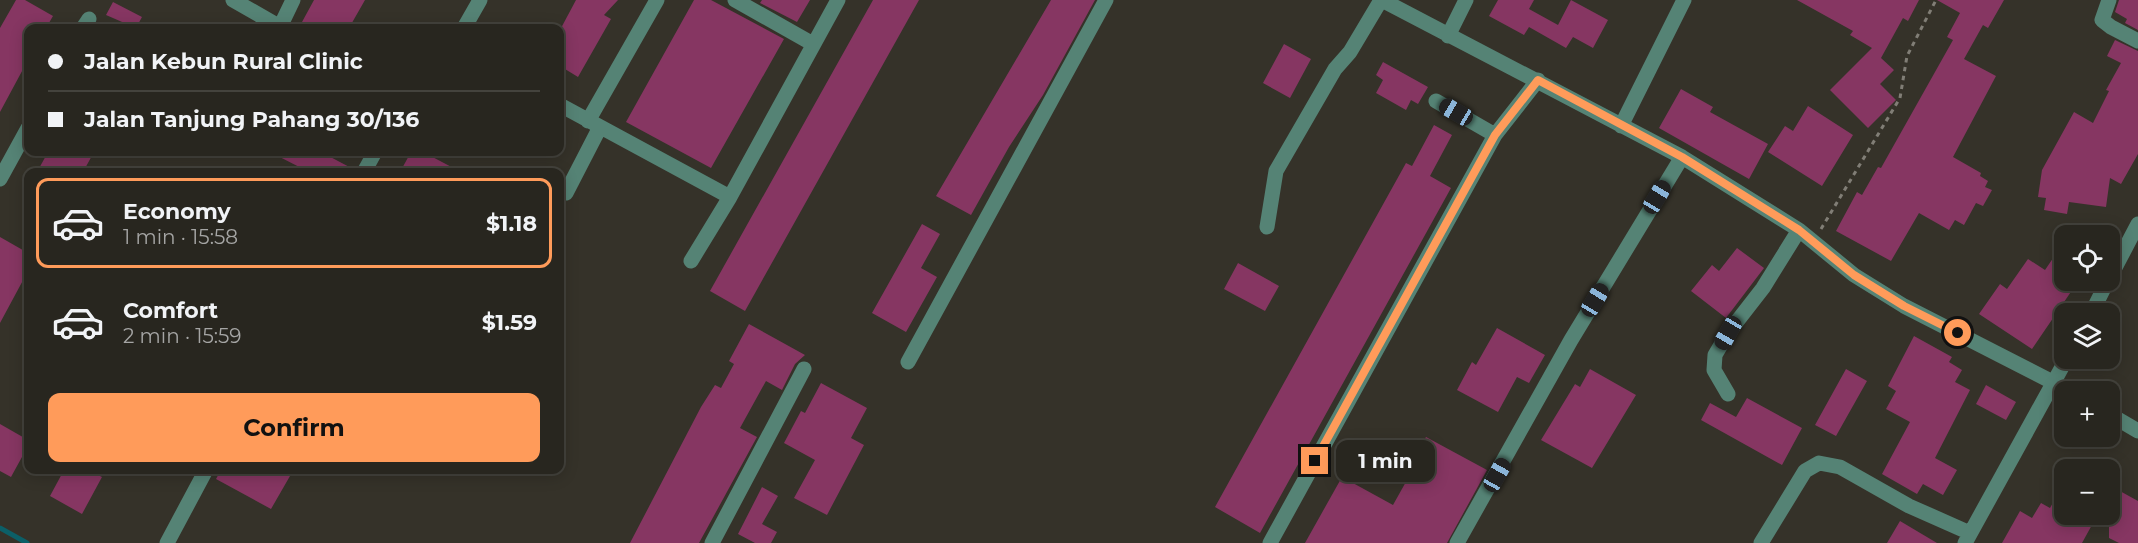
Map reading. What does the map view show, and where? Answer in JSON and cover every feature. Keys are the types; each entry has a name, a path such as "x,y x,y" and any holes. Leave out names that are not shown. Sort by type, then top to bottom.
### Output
{"street":[{"path":"233,0 274,24"},
{"path":"283,24 293,0"},
{"path":"466,24 480,0"},
{"path":"566,193 593,125 657,0"},
{"path":"735,0 813,44"},
{"path":"691,261 730,197 838,0"},
{"path":"908,362 1106,0"},
{"path":"1267,228 1276,171 1335,69 1350,52 1381,0 1682,157 1799,230 1854,275 1904,306 2055,381 2061,369"},
{"path":"1448,36 1466,0"},
{"path":"1621,126 1684,0"},
{"path":"2109,0 2103,20 2110,27 2138,41"},
{"path":"1270,543 1495,135 1538,80"},
{"path":"1436,101 1495,135"},
{"path":"564,107 730,197"},
{"path":"0,179 24,135"},
{"path":"1457,543 1571,340 1682,157"},
{"path":"2120,259 2138,224"},
{"path":"1728,394 1714,370 1715,355 1728,333 1763,288 1799,230"},
{"path":"712,543 804,369"},
{"path":"1761,543 1805,471 1819,463 1840,466 1967,538 2054,383"},
{"path":"2120,420 2138,431"},
{"path":"167,543 204,474"}],"path":[{"path":"1813,242 1900,99 1907,56 1921,24 1936,0"}],"building":[{"path":"16,0 25,0 53,16 48,24 24,24 24,67 0,112 0,28"},
{"path":"314,0 365,0 351,24 306,24 302,22"},
{"path":"576,0 618,0 604,15 611,19 578,77 564,68 563,24"},
{"path":"694,0 711,0 784,39 711,168 626,122"},
{"path":"762,0 810,0 797,22 760,3"},
{"path":"873,0 919,0 745,311 710,291"},
{"path":"1051,0 1095,0 1043,95 1009,147 971,215 936,196"},
{"path":"1498,0 1534,0 1529,9 1558,25 1571,0 1608,20 1593,48 1573,37 1566,48 1529,27 1524,35 1489,16"},
{"path":"1797,0 1919,0 1908,21 1903,18 1881,58 1894,70 1880,84 1896,100 1868,128 1830,90 1872,48 1850,35 1853,31"},
{"path":"1937,0 2004,0 1988,28 1983,25 1964,59 1996,76 1953,157 1981,173 1980,176 1988,181 1985,187 1992,190 1983,206 1976,203 1964,225 1955,220 1949,230 1919,213 1891,261 1836,231 1857,192 1862,195 1878,167 1881,168 1953,40 1947,37 1960,13"},
{"path":"2119,0 2138,0 2138,30 2125,23 2127,19 2115,12"},
{"path":"113,2 142,17 138,24 127,24 106,15"},
{"path":"2115,40 2138,51 2138,154 2121,184 2110,178 2106,207 2069,202 2067,214 2044,210 2046,198 2038,197 2042,170 2074,112 2093,123 2109,91 2106,90 2121,63 2107,56"},
{"path":"1284,44 1311,59 1290,98 1263,83"},
{"path":"1383,62 1428,87 1418,104 1411,100 1406,110 1376,93 1383,80 1376,75"},
{"path":"1681,89 1713,107 1710,112 1768,144 1749,179 1659,128"},
{"path":"1808,106 1853,135 1822,186 1768,152 1785,126 1793,131"},
{"path":"1434,125 1452,135 1430,176 1451,188 1260,533 1215,507 1406,163 1412,166"},
{"path":"46,156 92,156 85,168 39,168"},
{"path":"278,156 329,156 351,168 301,168"},
{"path":"409,156 431,156 453,168 402,168"},
{"path":"922,224 940,234 921,268 937,277 906,332 872,313"},
{"path":"0,237 24,251 24,278 0,323"},
{"path":"1737,248 1764,268 1726,318 1691,291 1712,265 1719,271"},
{"path":"2054,257 2054,291 2072,291 2063,303 2054,303 2054,317 2032,349 1979,314 2000,284 2007,289 2028,259 2045,270"},
{"path":"1238,263 1279,286 1265,311 1224,289"},
{"path":"749,324 805,355 795,364 782,390 766,381 740,428 757,437 699,543 630,543 701,407 715,385 721,388 734,364 729,361"},
{"path":"1497,328 1545,355 1529,383 1517,377 1498,412 1457,390 1472,362 1476,365"},
{"path":"1914,336 1952,357 1949,362 1962,370 1955,382 1970,390 1935,458 1957,470 1943,495 1923,484 1917,494 1882,474 1910,422 1886,409 1896,391 1888,386"},
{"path":"1590,369 1636,395 1592,468 1541,440 1575,384 1580,387"},
{"path":"1846,369 1867,381 1836,436 1815,425"},
{"path":"821,383 867,408 851,438 864,445 827,515 794,498 815,460 784,443 801,411 805,413"},
{"path":"1986,385 2016,402 2006,420 1976,404"},
{"path":"1747,398 1802,428 1782,465 1701,420 1710,403 1736,417"},
{"path":"0,424 24,438 24,453 11,477 0,471"},
{"path":"1426,437 1487,470 1447,543 1305,543 1342,477 1393,505 1412,471 1408,469"},
{"path":"62,474 96,474 102,477 82,514 50,496"},
{"path":"219,474 286,474 290,476 271,509 216,479"},
{"path":"762,487 778,496 762,524 777,532 771,543 755,543 738,534"},
{"path":"2120,491 2138,501 2138,543 2119,543 2109,538 2109,525 2120,525"},
{"path":"2054,501 2054,525 2092,525 2082,543 2002,543 2020,511 2032,518 2041,503 2050,508"},
{"path":"1900,521 1937,543 1887,543"}],"waterway":[{"path":"0,528 27,543"}],"route":[{"path":"1315,461 1495,135 1538,80 1682,157 1799,230 1854,275 1904,306 1958,333"}]}
